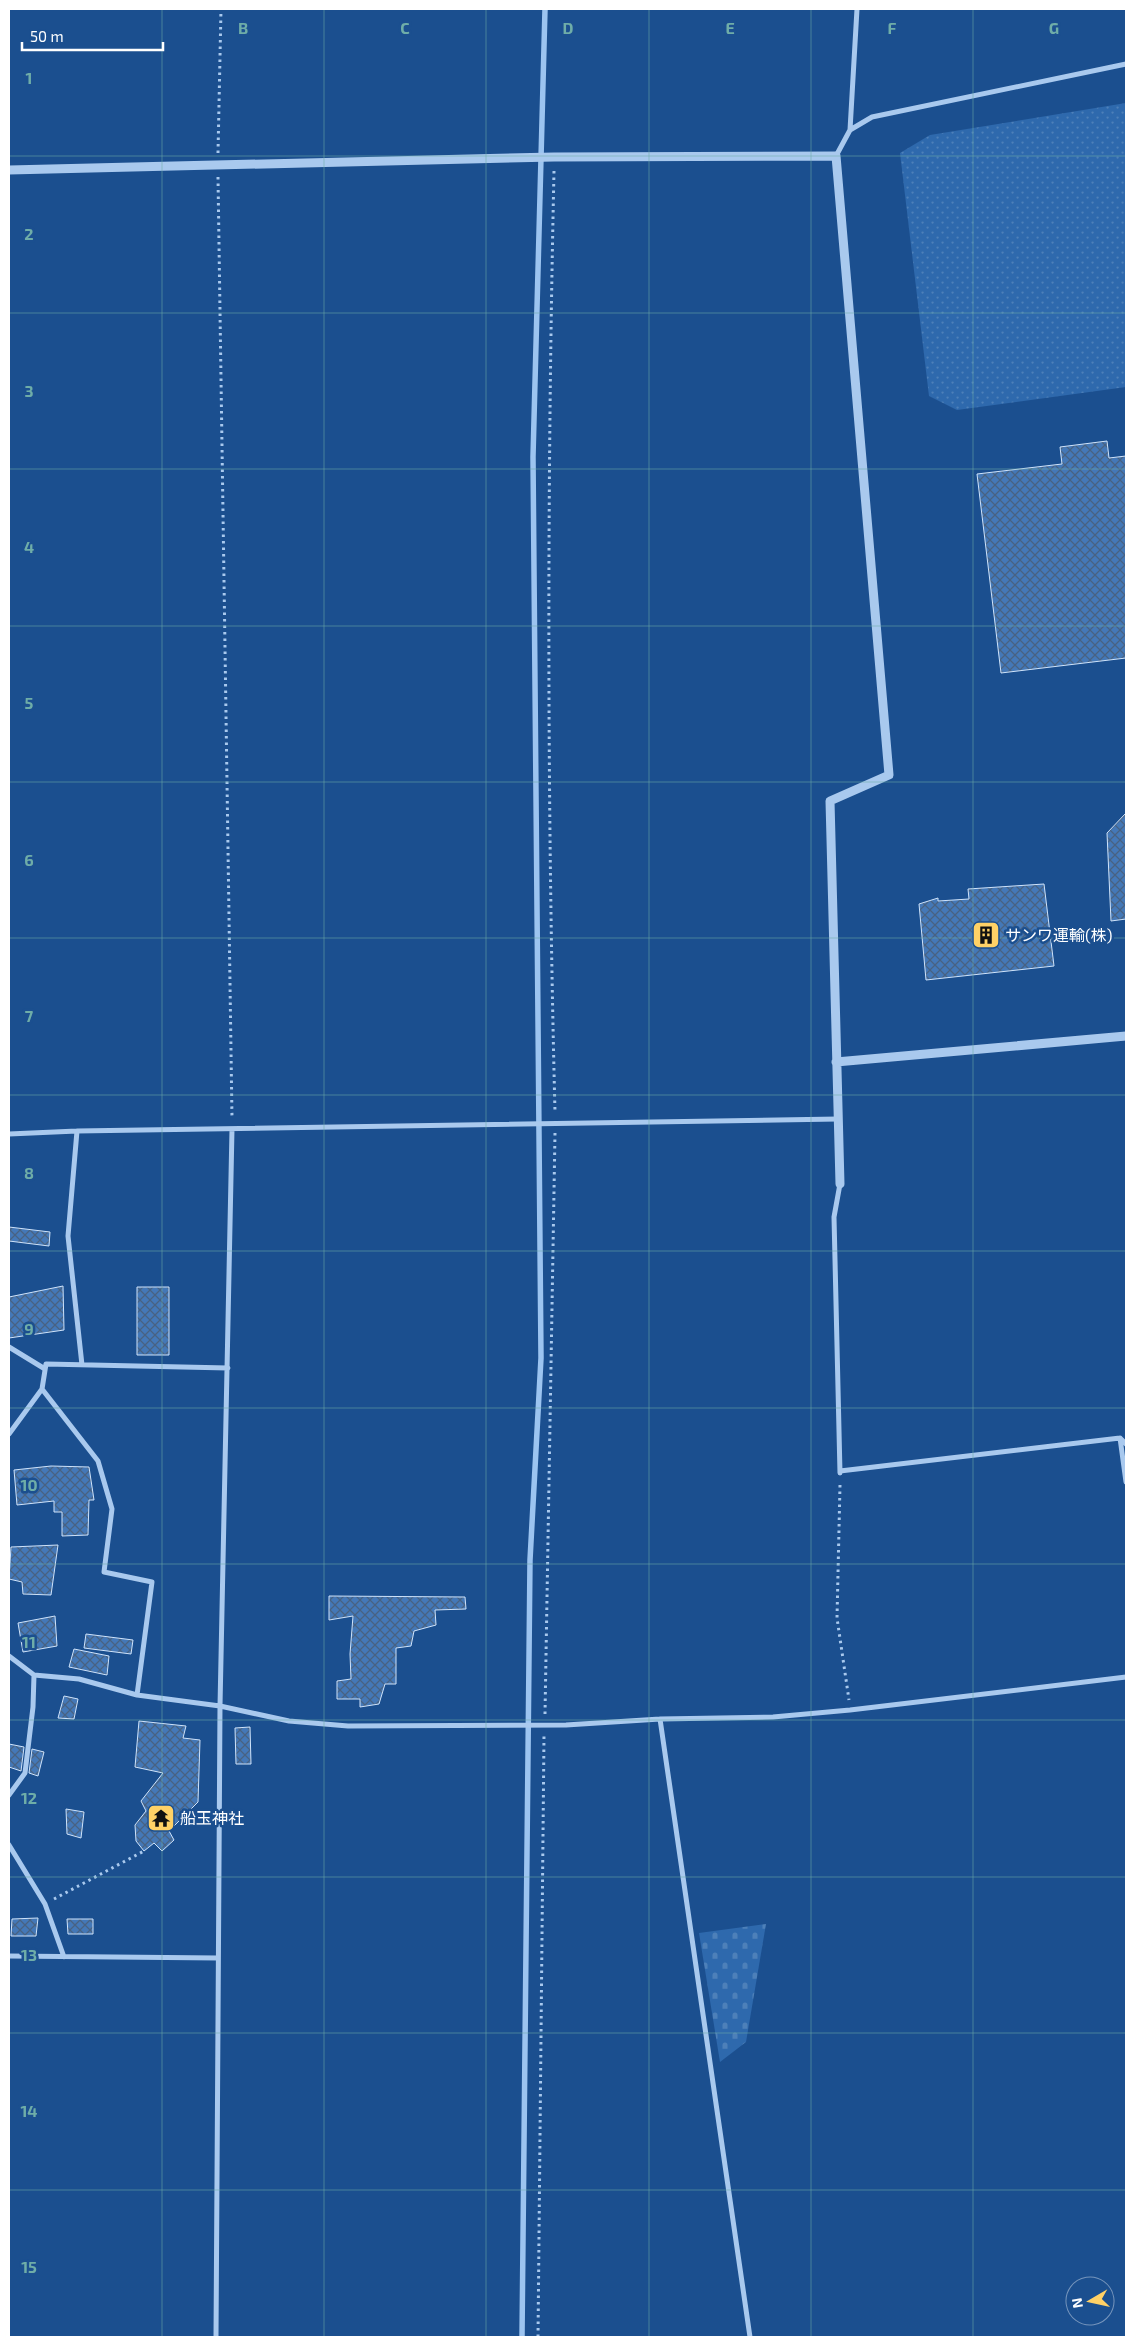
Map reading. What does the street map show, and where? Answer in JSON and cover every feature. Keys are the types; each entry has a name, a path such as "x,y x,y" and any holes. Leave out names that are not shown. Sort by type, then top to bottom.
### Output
{"street":[{"path":"857,9 850,130 836,156 889,775 830,801 840,1184 834,1217 840,1472 1120,1438"},
{"path":"850,130 872,117 1126,64"},
{"path":"9,170 531,157 836,156"},
{"path":"836,1062 1126,1036"},
{"path":"9,1134 77,1131 838,1119"},
{"path":"216,2337 220,1706 232,1129"},
{"path":"77,1131 68,1236 82,1365"},
{"path":"9,1347 45,1369"},
{"path":"9,1434 42,1389 46,1364 228,1368"},
{"path":"42,1389 98,1461 112,1509 104,1572 152,1582 137,1695"},
{"path":"1120,1438 1126,1444"},
{"path":"1120,1438 1126,1482"},
{"path":"9,1656 34,1675 79,1679 137,1695 220,1706 289,1721 348,1726 544,1725 660,1719 773,1717 850,1710 1126,1677"},
{"path":"9,1795 25,1773 34,1707 34,1675"},
{"path":"660,1719 750,2337"},
{"path":"9,1846 45,1904 64,1957"},
{"path":"9,1956 218,1958"}],"path":[{"path":"221,9 218,165 232,1129"},
{"path":"538,2337 544,1725 555,1123 550,895 548,642 551,157"},
{"path":"840,1472 837,1618 850,1710"},
{"path":"45,1904 144,1851"}],"green space":[{"path":"1126,103 1126,387 957,410 929,396 900,153 930,135"},
{"path":"766,1924 746,2042 720,2062 699,1933"}],"building":[{"path":"1107,441 1109,458 1126,456 1126,658 1001,673 977,474 1062,464 1060,447"},
{"path":"1126,813 1126,919 1111,921 1107,833"},
{"name":"サンワ運輸(株)","path":"1044,884 1054,966 926,980 919,904 938,898 938,901 969,899 968,889"},
{"path":"9,1227 50,1232 49,1246 9,1241"},
{"path":"63,1286 64,1330 9,1338 9,1297"},
{"path":"137,1287 169,1287 169,1355 137,1355"},
{"path":"51,1466 89,1467 94,1500 89,1500 88,1535 62,1536 62,1512 54,1512 54,1501 17,1505 14,1470"},
{"path":"58,1545 51,1595 23,1594 22,1582 9,1579 11,1547"},
{"path":"329,1596 465,1597 466,1609 435,1610 436,1625 414,1631 411,1646 396,1648 396,1684 385,1684 379,1704 360,1707 360,1699 337,1699 337,1681 351,1679 350,1654 353,1616 329,1620"},
{"path":"55,1616 57,1646 23,1652 18,1623"},
{"path":"86,1634 133,1640 131,1654 84,1648"},
{"path":"74,1649 109,1656 107,1675 69,1667"},
{"path":"64,1696 78,1699 74,1719 58,1718"},
{"path":"139,1721 186,1726 183,1738 200,1740 198,1802 169,1831 174,1840 162,1851 154,1843 144,1851 136,1841 135,1825 146,1811 141,1801 163,1773 135,1767"},
{"path":"250,1727 251,1764 236,1764 235,1728"},
{"path":"9,1744 24,1747 21,1771 9,1767"},
{"path":"32,1749 44,1752 38,1776 29,1773"},
{"path":"66,1809 84,1812 81,1838 67,1834"},
{"path":"38,1918 36,1936 11,1936 12,1919"},
{"path":"67,1919 93,1919 93,1934 68,1934"}],"waterway":[{"path":"522,2337 530,1560 541,1358 533,457 545,9"}],"place":[{"name":"サンワ運輸(株)","path":"986,935"},
{"name":"船玉神社","path":"161,1818"}]}
